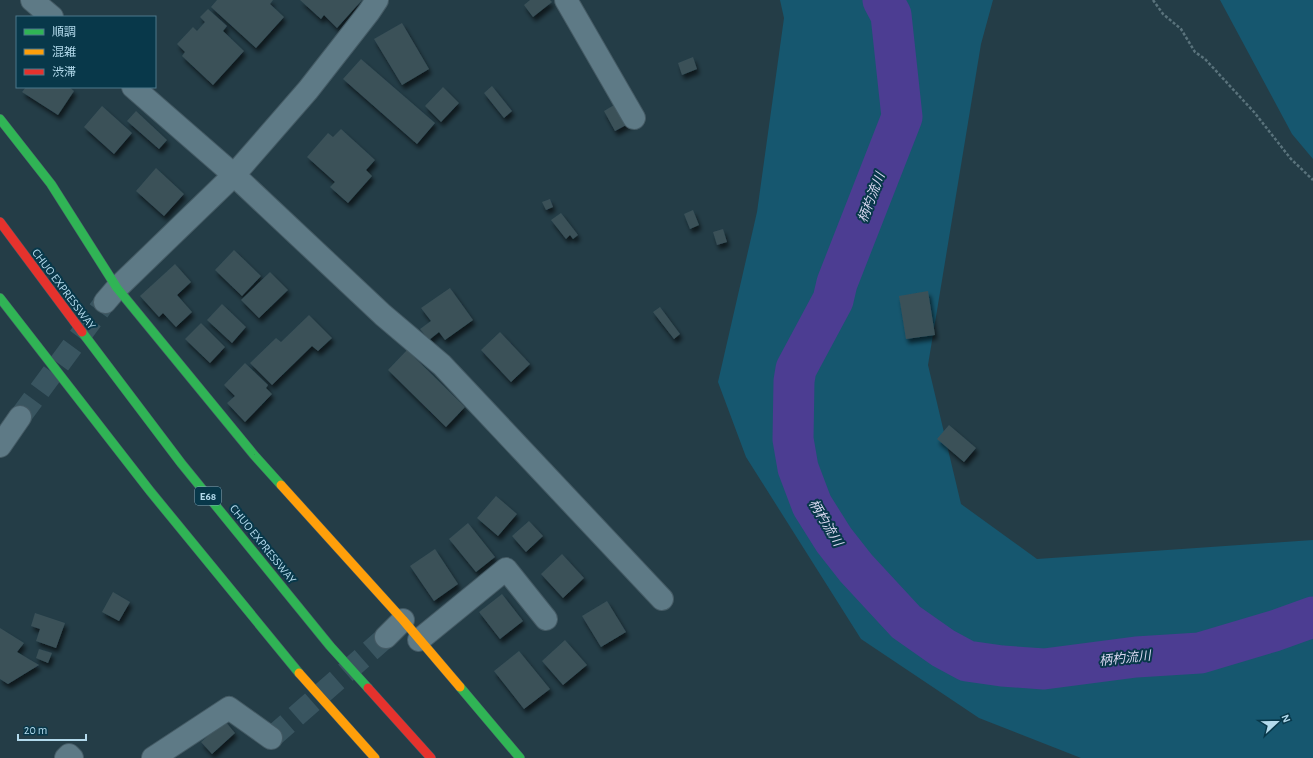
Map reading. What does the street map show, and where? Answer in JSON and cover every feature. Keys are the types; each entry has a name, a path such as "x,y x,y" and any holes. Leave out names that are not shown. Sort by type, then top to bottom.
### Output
{"main road":[{"path":"0,119 51,184 111,295 403,620 520,758"},
{"name":"CHUO EXPRESSWAY","path":"0,222 33,268 181,463 330,646 431,758"},
{"path":"0,298 165,509 299,673 376,758"}],"street":[{"path":"32,0 51,16"},
{"path":"111,295 234,174 308,90 377,0"},
{"path":"566,0 634,118"},
{"path":"134,88 234,174 383,315 442,365 662,599"},
{"path":"0,446 20,417"},
{"path":"419,640 506,569 546,619"},
{"path":"386,637 403,620"},
{"path":"153,758 229,708 271,738"},
{"path":"66,758 69,755 72,758"}],"path":[{"path":"1153,0 1163,14 1181,30 1195,52 1205,59 1254,112 1291,159 1313,180"}],"shaded area":[{"path":"780,0 993,0 981,44 928,365 961,504 1037,559 1313,540 1313,758 1081,758 979,718 861,639 746,457 718,382 757,212 784,18"},
{"path":"1220,0 1313,0 1313,159 1292,134"}],"building":[{"path":"217,0 273,0 270,4 284,17 256,48 211,7"},
{"path":"300,0 362,0 337,28 324,15 321,19"},
{"path":"530,0 550,0 552,2 533,17 524,5"},
{"path":"208,9 227,26 223,31 244,51 213,85 182,56 185,52 177,44 193,27 197,31 205,22 200,17"},
{"path":"402,23 429,69 402,85 374,39"},
{"path":"693,57 697,69 682,75 678,63"},
{"path":"361,59 435,123 417,144 343,79"},
{"path":"492,86 512,111 504,118 484,93"},
{"path":"443,87 459,103 441,122 425,106"},
{"path":"25,88 70,88 74,91 58,115 22,92"},
{"path":"619,102 630,123 615,131 604,111"},
{"path":"102,106 132,133 114,154 84,127"},
{"path":"136,111 167,140 159,149 127,121"},
{"path":"341,129 375,160 366,170 372,176 348,203 330,187 335,182 307,157 328,133 333,137"},
{"path":"156,168 184,194 164,216 136,191"},
{"path":"550,199 553,207 546,210 542,202"},
{"path":"693,210 699,225 690,229 684,214"},
{"path":"561,213 578,235 573,239 570,235 566,239 551,220"},
{"path":"723,229 727,242 717,245 713,232"},
{"path":"234,250 261,276 242,296 215,270"},
{"path":"175,264 191,282 177,295 192,312 176,327 163,313 159,317 140,296"},
{"path":"270,272 288,290 259,318 241,300"},
{"path":"450,288 473,320 445,340 439,332 429,340 420,329 431,321 421,308"},
{"path":"928,291 935,335 906,339 899,296"},
{"path":"222,304 246,327 232,343 207,320"},
{"path":"660,307 680,334 674,339 653,312"},
{"path":"309,315 332,338 318,351 312,346 272,385 250,363 276,338 281,342"},
{"path":"201,323 225,347 210,363 185,339"},
{"path":"500,332 530,364 511,382 481,350"},
{"path":"407,350 465,407 446,427 388,370"},
{"path":"245,363 268,385 266,388 272,394 245,422 227,403 235,396 224,385"},
{"path":"949,425 976,448 964,462 937,439"},
{"path":"496,496 517,514 498,536 477,518"},
{"path":"529,521 543,536 526,552 512,536"},
{"path":"468,523 495,557 476,572 449,539"},
{"path":"435,549 458,584 434,601 410,566"},
{"path":"562,554 584,578 563,598 541,574"},
{"path":"113,592 130,602 119,621 102,612"},
{"path":"502,594 523,621 500,639 479,612"},
{"path":"607,601 626,632 601,647 582,616"},
{"path":"35,613 65,623 56,648 36,641 40,629 31,626"},
{"path":"0,628 24,643 17,652 39,665 8,684 0,679"},
{"path":"565,640 587,665 563,685 542,661"},
{"path":"39,649 52,653 48,663 36,658"},
{"path":"519,651 550,689 524,709 494,671"},
{"path":"225,721 235,733 212,754 201,742"}],"waterway":[{"name":"柄杓流川","path":"883,0 891,15 902,117 837,283 833,300 796,369 794,381 793,439 798,468 812,505 834,540 856,568 906,622 943,648 967,661 1002,666 1044,669 1136,657 1200,653 1274,631 1313,617"}],"tunnel":[{"path":"20,417 105,302"},
{"path":"271,738 386,637"}],"traffic: fast":[{"path":"0,119 51,184 117,288 254,455 281,485"},
{"path":"0,298 150,491 299,673"},
{"path":"82,332 181,463 330,646 368,688"},
{"path":"460,687 520,758"}],"traffic: slow":[{"path":"281,485 403,620 460,687"},
{"path":"299,673 375,758"}],"traffic: jam":[{"path":"0,222 82,332"},
{"path":"368,688 431,758"}]}
